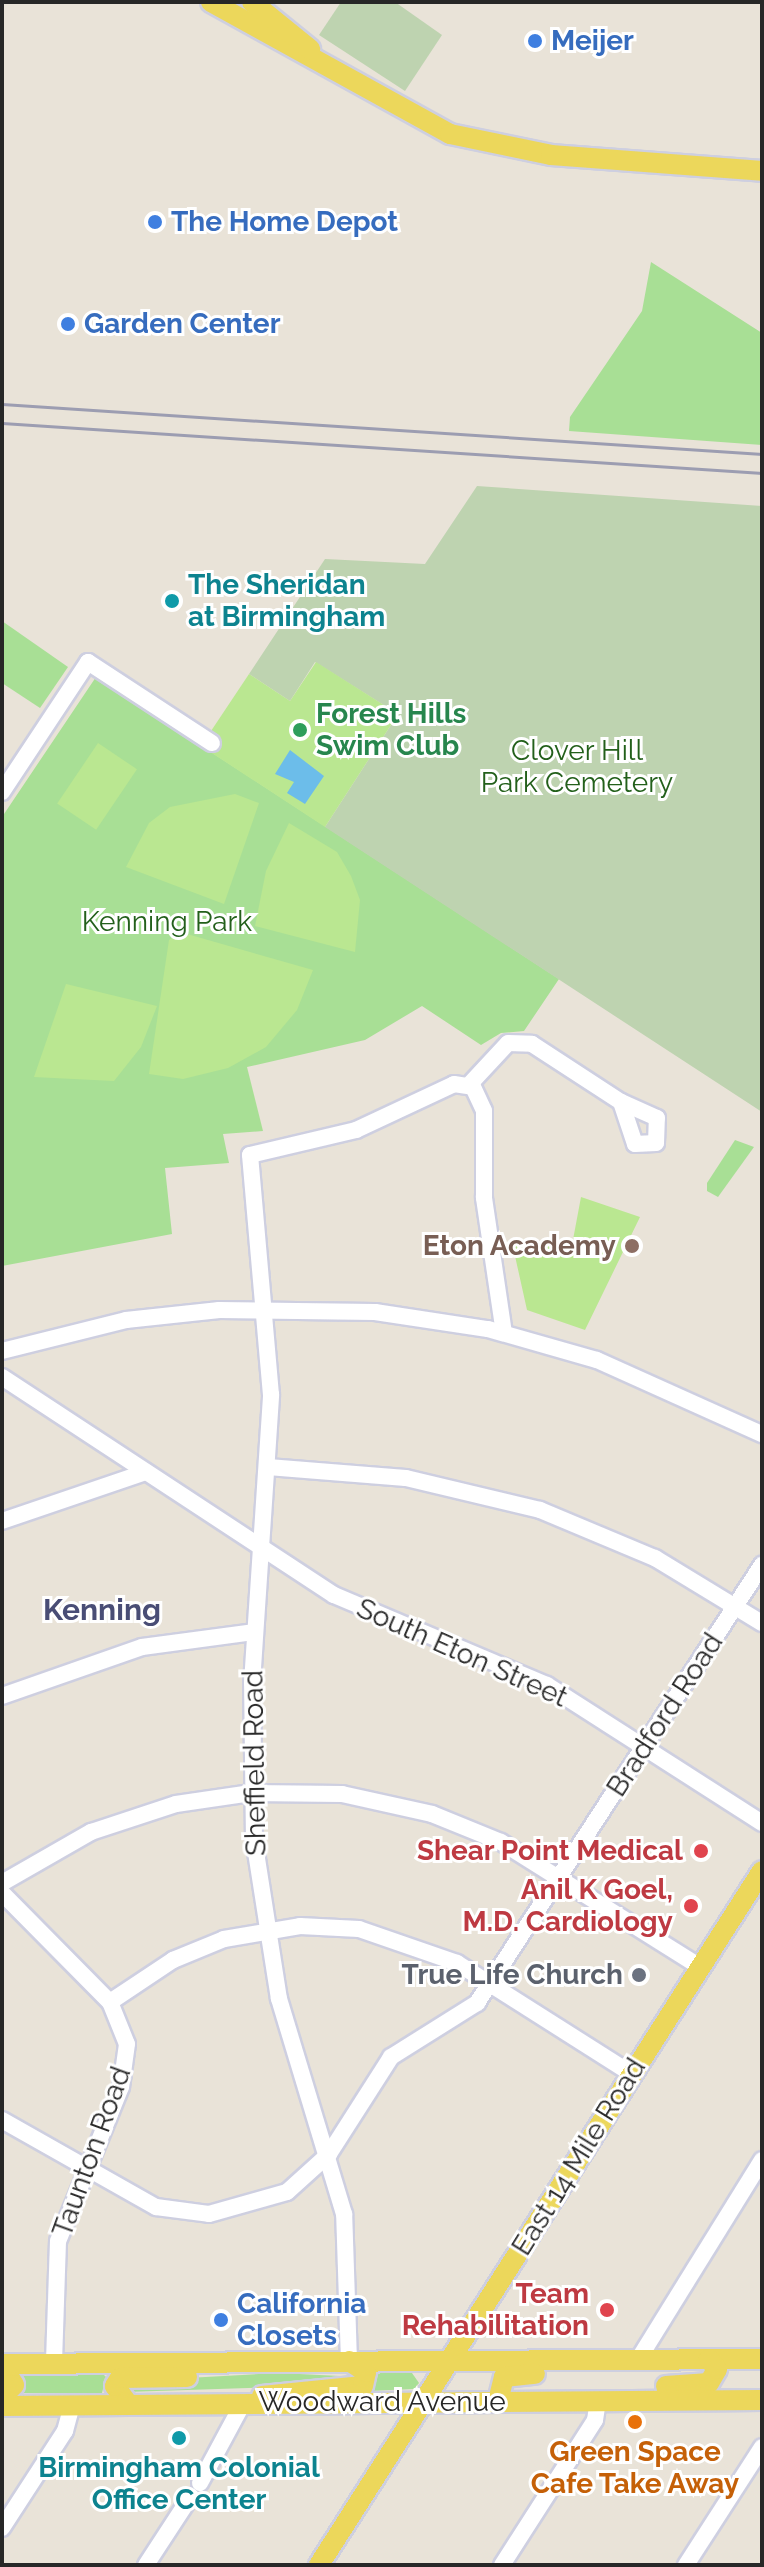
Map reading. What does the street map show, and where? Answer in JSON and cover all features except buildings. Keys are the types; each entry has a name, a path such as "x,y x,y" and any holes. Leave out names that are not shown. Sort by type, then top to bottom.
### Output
{"main road":[{"path":"211,2 413,118 469,139 551,155 762,171"},
{"path":"252,2 344,77"},
{"name":"East 14 Mile Road","path":"319,2565 762,1871"},
{"path":"598,2400 616,2387 709,2383 717,2369 709,2359"},
{"name":"Woodward Avenue","path":"2,2364 762,2359"},
{"path":"498,2401 500,2381 510,2374 622,2373 638,2360"},
{"path":"243,2403 270,2392 363,2386 366,2372 349,2361"},
{"path":"128,2404 117,2395 120,2378 240,2375 254,2362"},
{"path":"2,2364 14,2385 2,2397"},
{"name":"Woodward Avenue","path":"2,2406 762,2400"}],"street":[{"path":"2,792 88,662 212,743"},
{"path":"504,1333 484,1198 484,1111 466,1084 501,1048 519,1041 621,1102"},
{"name":"Sheffield Road","path":"349,2361 349,2249 329,2154 288,2035 264,1930 251,1793 255,1632 268,1467 268,1307 250,1155 356,1130 466,1084"},
{"path":"2,1351 126,1320 268,1307 375,1312 504,1333 649,1379 762,1434"},
{"name":"South Eton Street","path":"2,1377 262,1549 372,1616 547,1685 762,1823"},
{"path":"268,1467 406,1478 498,1497 626,1544 762,1623"},
{"path":"2,1521 146,1472"},
{"name":"Bradford Road","path":"2,2120 136,2200 209,2214 287,2192 329,2154 382,2067 417,2038 463,2017 492,1983 762,1565"},
{"path":"2,1696 142,1647 255,1632"},
{"path":"2,1883 136,1815 251,1793 342,1794 402,1805 471,1827 560,1877 700,1967"},
{"name":"Taunton Road","path":"2,1893 110,2002 125,2035 125,2070 58,2241 54,2363"},
{"path":"110,2002 184,1955 264,1930 339,1927 387,1935 492,1983 632,2074"},
{"path":"638,2360 762,2160"},
{"path":"502,2565 595,2420 598,2400"},
{"path":"146,2565 195,2489 243,2403"},
{"path":"2,2528 65,2431 72,2404"},
{"path":"686,2565 762,2447"}],"green space":[{"path":"341,2 395,2 442,35 405,91 319,35"},
{"path":"651,262 762,333 762,445 569,431 570,417 642,311"},
{"name":"Clover Hill Park Cemetery","path":"477,486 762,506 762,1112 325,827 398,714 315,662 290,701 249,674 325,559 425,564"},
{"path":"2,621 68,667 40,708 2,683"},
{"name":"Forest Hills Swim Club","path":"316,662 398,714 325,827 201,746 249,674 290,701"},
{"name":"Kenning Park","path":"96,677 559,979 524,1031 501,1033 481,1045 422,1006 365,1040 247,1067 263,1131 223,1134 229,1163 165,1168 172,1234 2,1266 2,817"},
{"path":"98,743 137,769 96,830 57,804"},
{"path":"235,794 259,803 224,904 126,867 149,823 170,807"},
{"path":"289,823 337,852 351,876 360,900 355,952 255,926 266,871"},
{"path":"180,932 313,970 297,1010 266,1047 228,1068 183,1079 149,1074 169,940"},
{"path":"66,984 157,1006 141,1047 114,1081 34,1077"},
{"path":"735,1140 754,1147 718,1197 707,1191 707,1183"},
{"path":"581,1197 640,1217 585,1330 527,1310 513,1247 518,1239 572,1245"},
{"path":"279,2373 360,2377 343,2385 126,2392 132,2381"},
{"path":"379,2373 412,2373 419,2383 414,2389 368,2391"},
{"path":"21,2375 106,2377 102,2393 20,2393"}],"water":[{"path":"290,750 324,776 305,804 287,793 294,782 275,774"}],"railway":[{"path":"2,404 762,454"},
{"path":"2,423 762,473"}],"place":[{"name":"Meijer","path":"535,41"},
{"name":"The Home Depot","path":"155,222"},
{"name":"Garden Center","path":"68,324"},
{"name":"The Sheridan at Birmingham","path":"172,601"},
{"name":"Forest Hills Swim Club","path":"300,730"},
{"name":"Eton Academy","path":"632,1246"},
{"name":"Shear Point Medical","path":"701,1851"},
{"name":"Anil K Goel, M.D. Cardiology","path":"691,1906"},
{"name":"True Life Church","path":"639,1975"},
{"name":"Team Rehabilitation","path":"607,2310"},
{"name":"California Closets","path":"221,2320"},
{"name":"Green Space Cafe Take Away","path":"635,2422"},
{"name":"Birmingham Colonial Office Center","path":"179,2438"}],"district":[{"name":"Kenning","path":"102,1610"}]}
